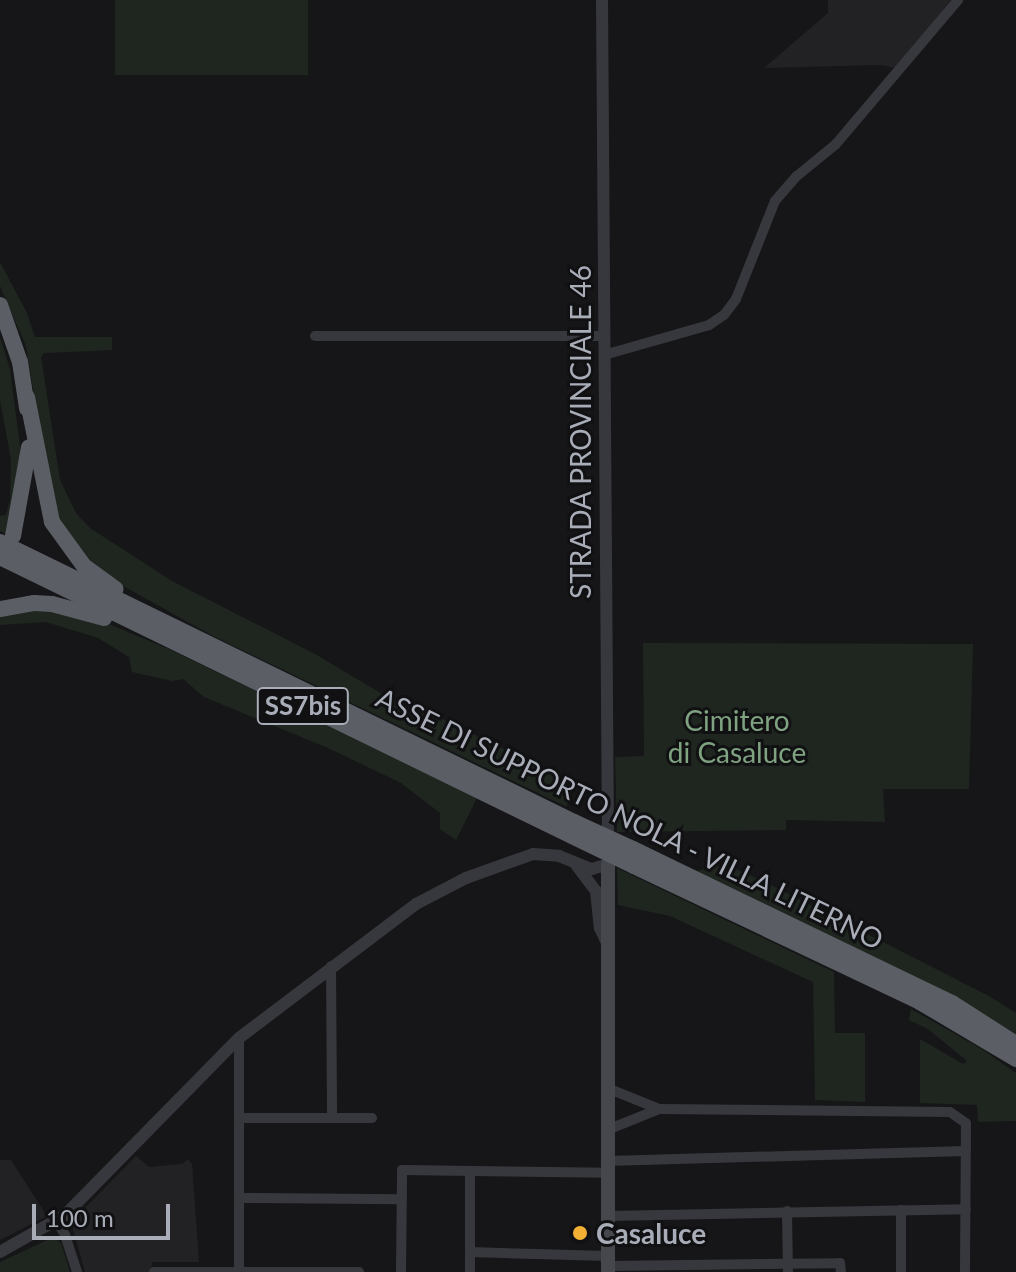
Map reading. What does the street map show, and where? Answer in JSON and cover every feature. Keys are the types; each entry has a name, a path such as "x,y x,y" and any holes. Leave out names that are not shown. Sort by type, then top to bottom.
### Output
{"highway":[{"path":"0,305 16,348 46,505 59,534 84,566 146,611"},
{"path":"6,539 29,460 27,397"},
{"name":"ASSE DI SUPPORTO NOLA - VILLA LITERNO","path":"6,539 573,829"},
{"name":"ASSE DI SUPPORTO NOLA - VILLA LITERNO","path":"0,557 160,636 952,1003 1016,1044"},
{"path":"0,609 34,603 68,607 92,613 131,631 160,636"},
{"name":"ASSE DI SUPPORTO NOLA - VILLA LITERNO","path":"634,857 920,1002 1016,1059"}],"main road":[{"path":"608,864 608,1264"}],"street":[{"name":"STRADA PROVINCIALE 46","path":"602,0 608,864"},
{"path":"604,355 709,325 724,315 736,299 775,201 797,176 836,144 958,0"},
{"path":"315,336 604,336"},
{"path":"572,861 596,854 607,825"},
{"path":"0,1252 57,1222 239,1038 416,904 466,878 533,854 608,864"},
{"path":"572,861 588,875 596,891 600,928 608,945"},
{"path":"331,966 332,1118"},
{"path":"239,1038 239,1271"},
{"path":"607,1088 659,1109 950,1112 966,1123 965,1272"},
{"path":"607,1130 659,1109"},
{"path":"239,1118 372,1118"},
{"path":"401,1272 402,1170 607,1167 966,1151"},
{"path":"470,1171 470,1272"},
{"path":"240,1198 402,1199"},
{"path":"608,1216 966,1209"},
{"path":"901,1210 901,1272"},
{"path":"787,1211 788,1268"},
{"path":"57,1222 65,1235 77,1272"},
{"path":"470,1252 686,1268 788,1268 840,1263 841,1272"},
{"path":"154,1272 359,1272"}],"shaded area":[{"path":"828,0 951,0 897,68 880,65 764,68 828,13"},
{"path":"136,1156 149,1167 182,1164 188,1159 192,1164 199,1262 152,1262 151,1272 85,1272 71,1222"},
{"path":"0,1160 11,1160 47,1216 0,1240"}],"green space":[{"path":"115,0 308,0 308,75 115,75"},
{"path":"0,262 27,313 35,337 112,337 112,350 44,353 41,357 60,480 76,513 90,528 172,581 315,654 404,707 412,704 563,778 569,789 567,807 213,636 105,576 84,559 54,516 26,346 0,286"},
{"path":"0,337 10,369 20,446 19,483 6,534 0,531 0,516 6,515 10,500 11,460 0,400"},
{"path":"32,607 104,622 171,650 477,798 456,840 440,829 440,813 401,783 328,748 204,697 183,679 172,681 132,672 129,657 98,638 46,622 0,625 0,614"},
{"name":"Cimitero di Casaluce","path":"643,643 973,644 969,789 883,789 885,822 786,820 786,830 617,832 615,757 644,756"},
{"path":"718,866 734,868 769,884 989,996 1016,1013 1016,1035 929,984 696,871"},
{"path":"617,868 834,972 835,1033 865,1033 865,1102 815,1100 813,982 670,916 618,905"},
{"path":"911,1009 980,1048 1016,1073 1016,1121 978,1122 977,1105 920,1103 920,1039 963,1064 967,1061 928,1029 909,1020"},
{"path":"54,1237 61,1243 70,1272 0,1272 0,1262"}],"place":[{"name":"Casaluce","path":"580,1233"}]}
